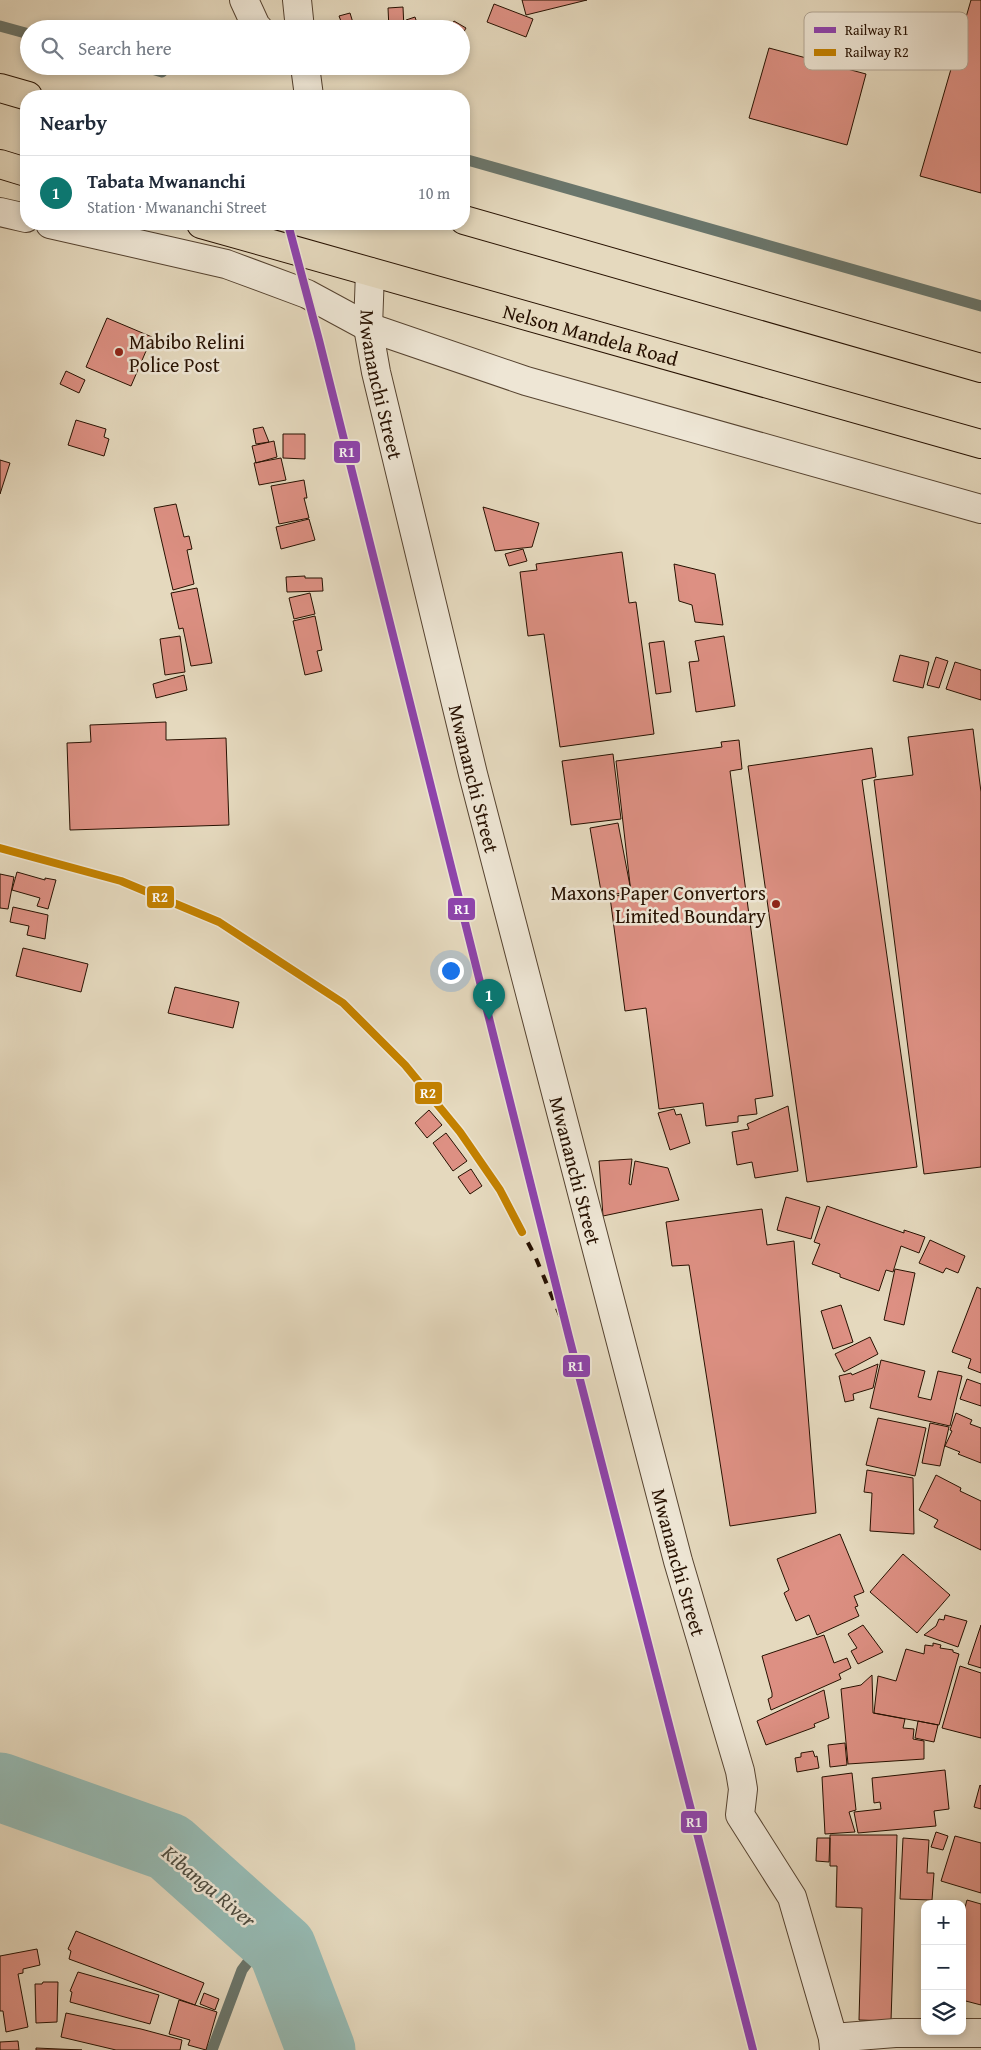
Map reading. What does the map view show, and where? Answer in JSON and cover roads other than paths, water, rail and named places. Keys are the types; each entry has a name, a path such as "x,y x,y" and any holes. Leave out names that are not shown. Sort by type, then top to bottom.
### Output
{"main road":[{"path":"0,88 20,94"},
{"path":"0,164 20,170"},
{"path":"470,222 981,368"},
{"name":"Nelson Mandela Road","path":"222,230 981,444"}],"street":[{"path":"244,0 253,20"},
{"path":"297,0 299,20"},
{"path":"306,75 308,90"},
{"path":"0,212 20,217"},
{"path":"76,230 226,264 307,294 368,327 526,380 981,509"},
{"name":"Mwananchi Street","path":"370,272 368,327 376,372 473,774 678,1561 740,1771 742,1789 740,1815 792,1897 834,2044"},
{"path":"834,2044 895,2033 981,2033"}],"waterway":[{"path":"0,26 20,32"},
{"path":"470,161 981,306"},
{"name":"Kibangu River","path":"0,1787 169,1847 282,1948 321,2050"},
{"path":"212,2050 242,1970 254,1954 272,1943 282,1948"}],"railway":[{"path":"0,848 121,881 219,922 343,1003 405,1065 460,1132 500,1190 535,1256 569,1337"}],"rail line":[{"name":"R1","path":"290,230 319,340 569,1337 753,2050"},
{"name":"R2","path":"0,848 121,881 219,922 343,1003 405,1065 460,1132 500,1190 522,1232"}],"place":[{"name":"Mabibo Relini Police Post","path":"119,352"},
{"name":"Maxons Paper Convertors Limited Boundary","path":"776,904"},
{"name":"Tabata Mwananchi","path":"489,1020"}]}
